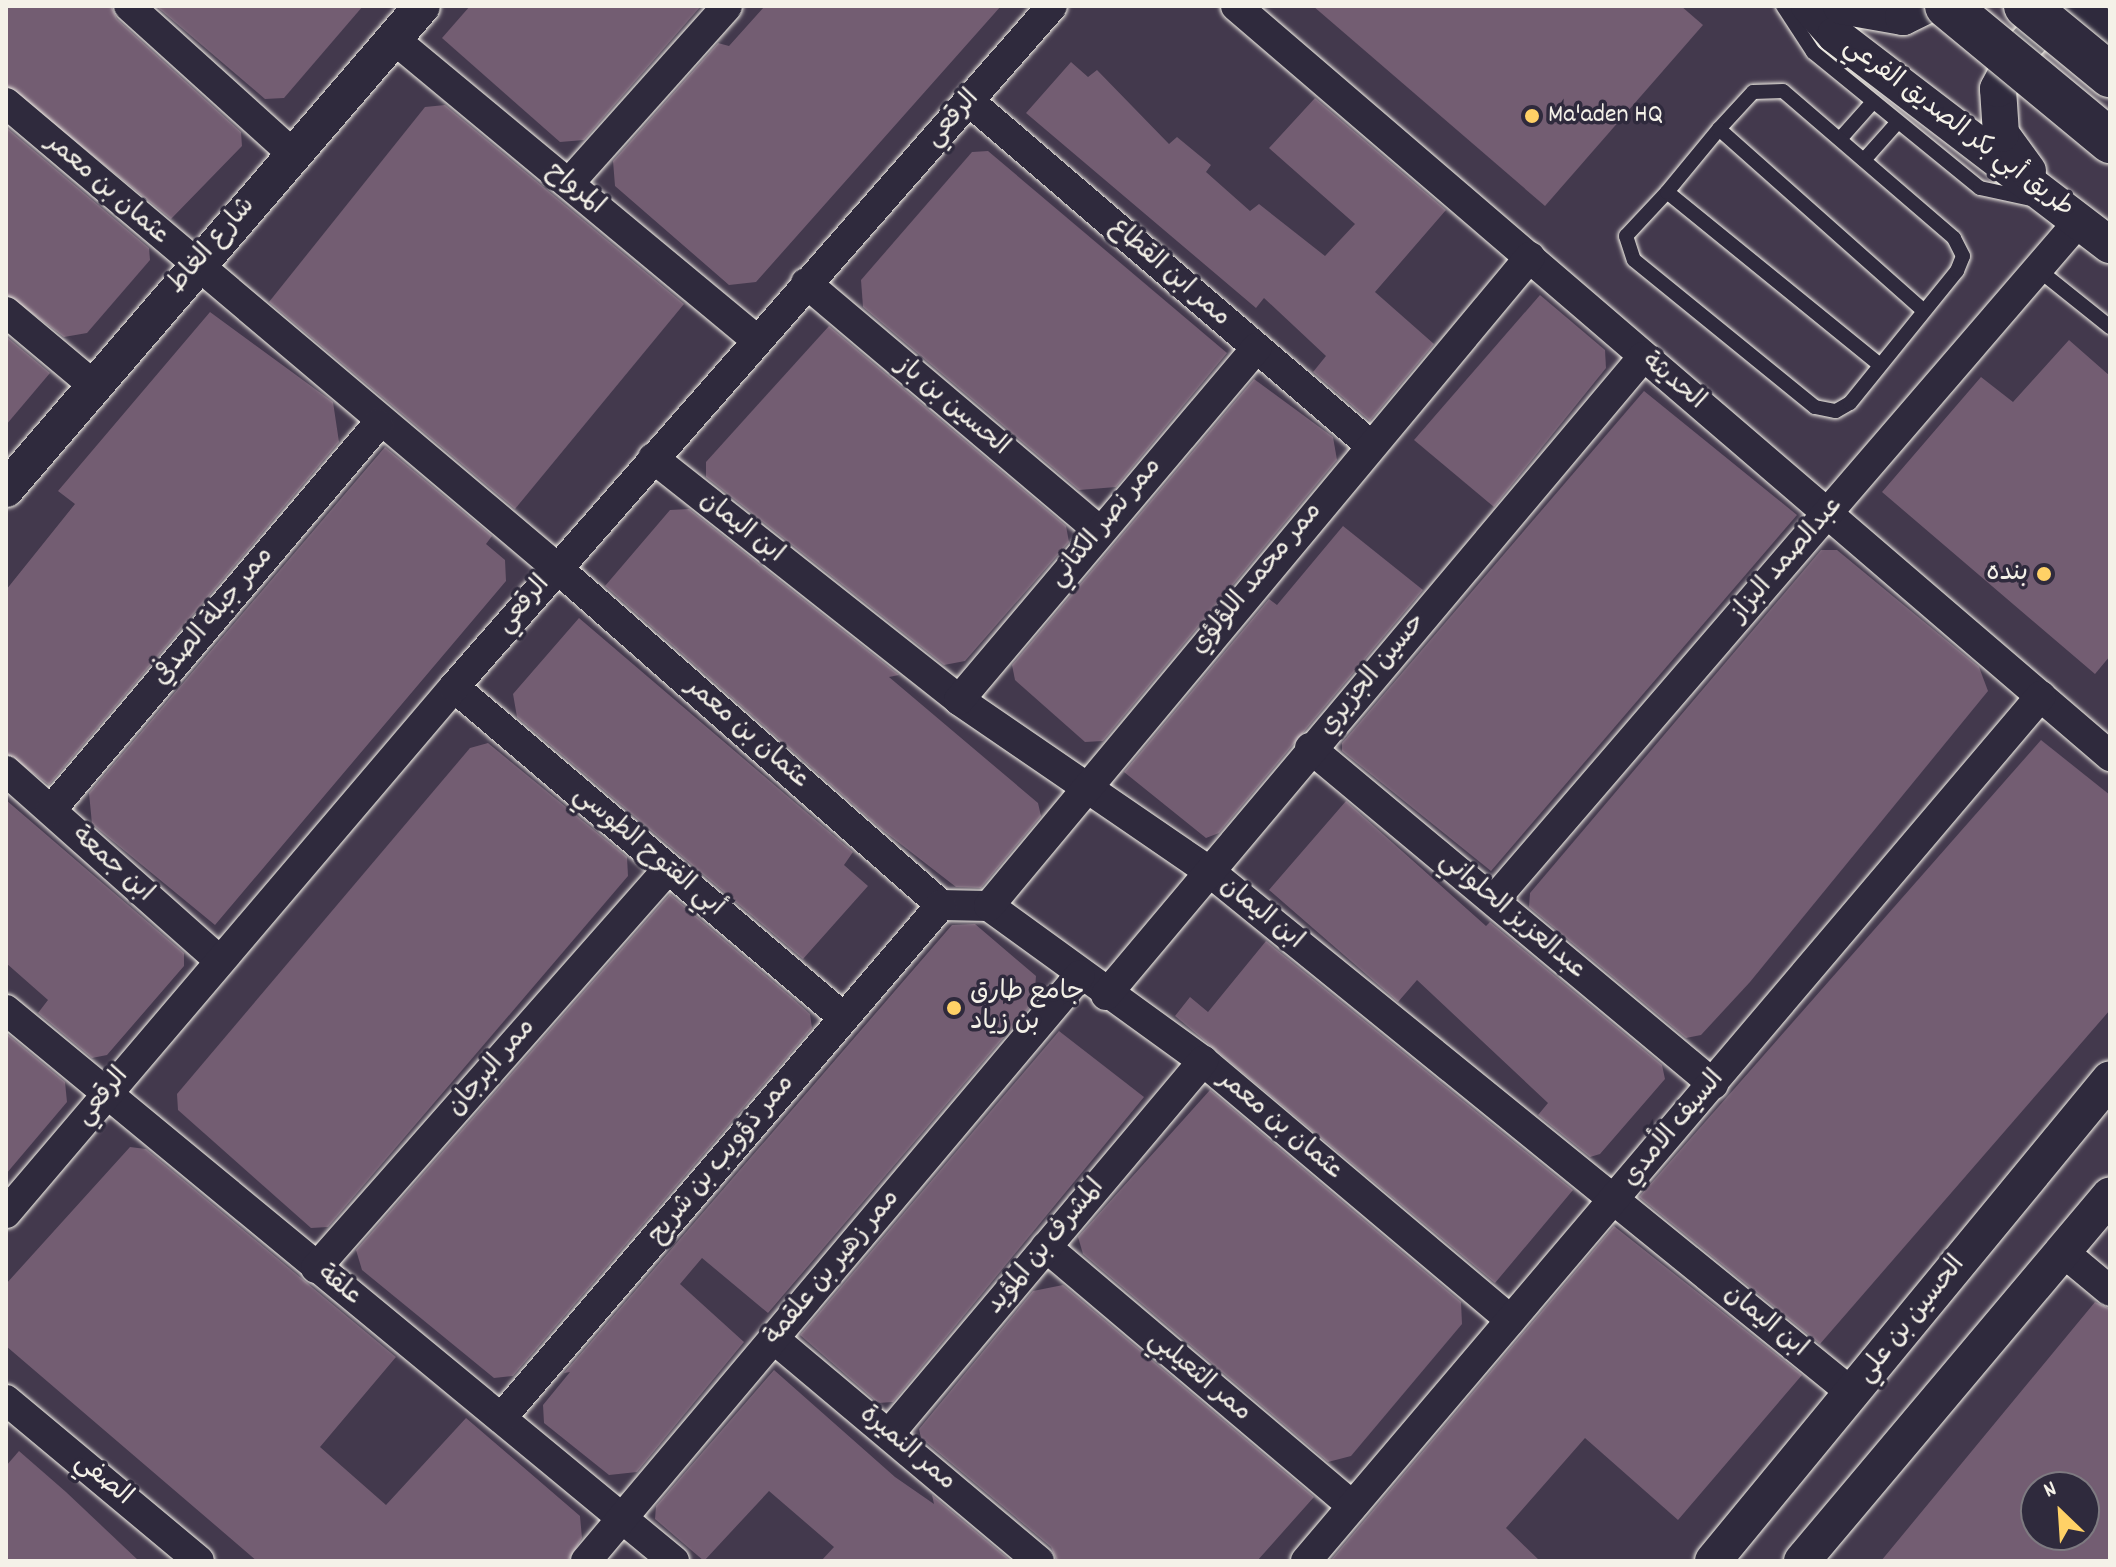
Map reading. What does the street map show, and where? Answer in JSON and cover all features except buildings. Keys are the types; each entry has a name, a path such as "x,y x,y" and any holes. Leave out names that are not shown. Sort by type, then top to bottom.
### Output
{"main road":[{"path":"1947,6 2110,141"},
{"path":"2026,6 2110,75"}],"street":[{"path":"129,6 294,155"},
{"name":"شارع الغاط","path":"6,489 194,265 422,6"},
{"path":"569,183 727,6"},
{"name":"الرقعي","path":"6,1213 218,959 755,339 1052,6"},
{"name":"الحديثة","path":"1236,6 2110,756"},
{"name":"طريق أبي بكر الصديق الفرعي","path":"1809,6 1835,35 2110,245"},
{"path":"1841,6 1903,17 1926,6"},
{"path":"2098,6 2110,16"},
{"path":"2066,212 2001,134 1998,89 2043,26 2078,13 2110,30"},
{"name":"المرواح","path":"394,39 755,339"},
{"name":"ممر ابن القطاع","path":"969,101 1369,444"},
{"name":"عثمان بن معمر","path":"6,103 378,424 557,568 941,905"},
{"name":"عبدالصمد البزاز","path":"1494,900 2035,267 2066,212"},
{"name":"ممر محمد اللؤلؤي","path":"989,906 1369,444 1530,257"},
{"name":"الحسين بن باز","path":"806,283 1099,531"},
{"path":"6,312 93,385"},
{"name":"ممر نصر الكتاني","path":"959,700 1256,348"},
{"name":"حسين الجزيري","path":"1106,995 1310,748 1643,357"},
{"name":"ممر جبلة الصدفي","path":"51,810 378,424"},
{"name":"ابن اليمان","path":"653,458 959,700 1084,790 1210,872 1852,1393"},
{"name":"أبي الفتوح الطوسي","path":"454,687 843,1017"},
{"name":"السيف الأمدي","path":"1306,1561 2041,696"},
{"name":"عبدالعزيز الحلواني","path":"1310,748 1713,1084"},
{"name":"ابن جمعة","path":"6,771 218,959"},
{"name":"ممر البرجان","path":"316,1268 668,869"},
{"path":"941,905 989,906"},
{"name":"ممر ذؤويب بن شريح","path":"503,1416 941,905"},
{"name":"عثمان بن معمر","path":"989,906 1106,995 1203,1061 1511,1320"},
{"name":"ممر زهير بن علقمة","path":"586,1561 1080,975"},
{"name":"علقة","path":"6,1010 104,1096 503,1416 674,1561"},
{"name":"المشرف بن المؤيد","path":"889,1434 1203,1061"},
{"name":"الحسين بن علي","path":"1713,1561 2110,1079"},
{"path":"1802,1561 2110,1195"},
{"name":"ممر الثعيلبي","path":"1046,1247 1352,1506"},
{"path":"2062,1251 2110,1291"},
{"name":"ممر النميرة","path":"774,1339 1039,1561"},
{"name":"الصفي","path":"6,1400 199,1561"}],"lane":[{"path":"1783,6 1813,52 1980,188 2066,212"},
{"path":"1767,88 1783,91 1840,139 1954,238 1963,256 1850,403 1836,411 1815,407 1634,260 1626,236 1753,92 1767,88"},
{"path":"1840,139 1873,102"},
{"path":"1864,160 1897,123"},
{"path":"1719,129 1923,310"},
{"path":"1667,192 1880,365"},
{"path":"2035,267 2110,327"}],"place":[{"name":"Ma'aden HQ","path":"1532,116"},
{"name":"بنده","path":"2044,574"},
{"name":"جامع طارق بن زياد","path":"954,1008"}]}
